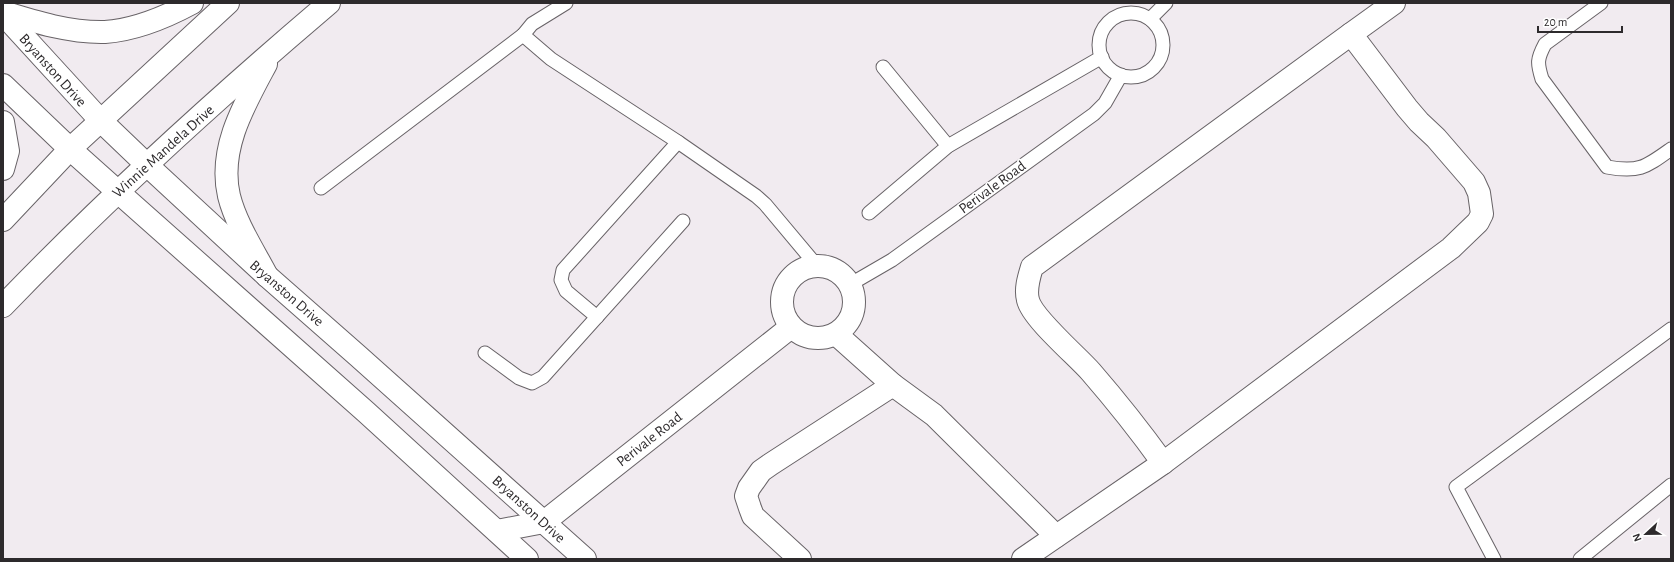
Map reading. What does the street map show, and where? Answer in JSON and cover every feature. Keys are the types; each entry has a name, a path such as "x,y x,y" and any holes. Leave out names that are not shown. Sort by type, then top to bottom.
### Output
{"street":[{"path":"3,13 43,24 104,32 125,29 145,23 192,3"},
{"path":"3,220 70,150 228,3"},
{"name":"Winnie Mandela Drive","path":"3,306 117,191 273,51 329,3"},
{"path":"1163,463 1131,418 1090,371 1038,318 1028,300 1028,279 1032,267 1394,3"},
{"name":"Bryanston Drive","path":"3,13 101,121 147,165 267,276 585,559"},
{"path":"1023,559 1163,463 1451,248 1472,229 1480,218 1482,214 1481,204 1474,182 1436,138 1410,112 1351,34"},
{"path":"267,276 239,223 229,196 226,172 228,151 241,110 273,51"},
{"path":"3,85 70,150 366,412 527,559"},
{"path":"3,122 8,151 3,169"},
{"path":"817,266 828,268 839,273 852,291 854,304 851,316 845,326 836,334 824,338 812,338 800,334 791,327 784,316 781,305 787,282 795,274 805,268 817,266"},
{"name":"Perivale Road","path":"497,531 544,522 791,327"},
{"path":"836,334 893,385 934,415 1056,536"},
{"path":"800,559 753,516 746,496 749,488 761,471 893,385"}],"lane":[{"path":"320,188 523,35 532,24 566,3"},
{"path":"1150,19 1166,3"},
{"path":"1601,3 1545,44 1537,65 1542,78 1607,168 1625,171 1639,169 1671,149"},
{"path":"1130,13 1150,19 1157,26 1163,46 1161,57 1155,66 1147,73 1137,76 1121,75 1108,67 1102,57 1099,48 1100,37 1104,28 1111,20 1120,15 1130,13"},
{"path":"523,35 556,63 678,142 756,196 766,204 817,266"},
{"path":"869,213 948,146 1102,57"},
{"path":"884,67 948,146"},
{"name":"Perivale Road","path":"849,285 892,260 1094,114 1105,103 1121,75"},
{"path":"597,317 566,291 561,280 563,270 678,142"},
{"path":"485,352 519,378 532,383 543,377 683,221"},
{"path":"1494,559 1456,487 1671,329"},
{"path":"1580,559 1671,485"}]}
